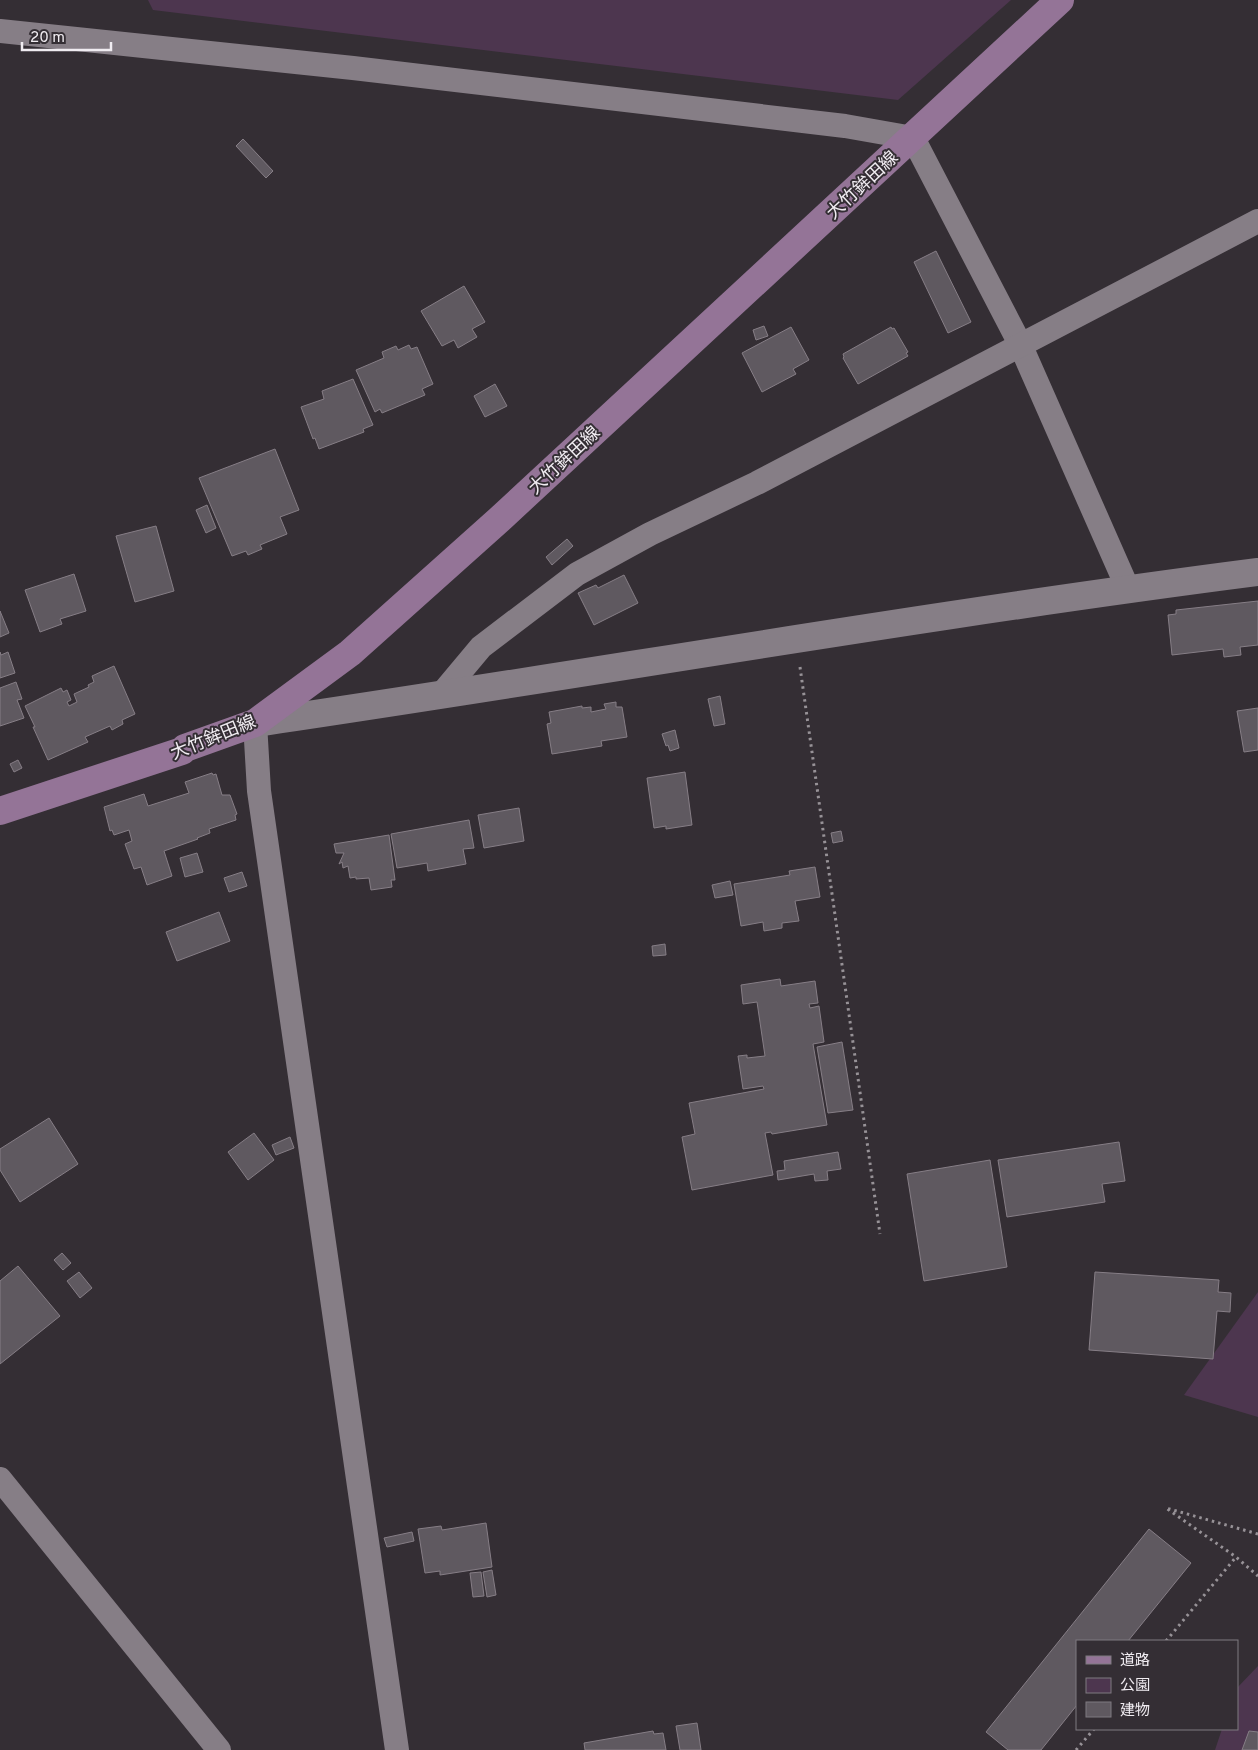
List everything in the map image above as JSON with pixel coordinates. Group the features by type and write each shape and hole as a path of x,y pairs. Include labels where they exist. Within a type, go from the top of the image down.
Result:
{"main road":[{"name":"大竹鉾田線","path":"0,811 182,751 185,748 255,723 350,653 502,518 1060,0"}],"street":[{"path":"0,31 363,69 845,126 913,138 1020,344 1128,588"},
{"path":"440,696 480,647 577,574 650,534 756,483 1258,221"},
{"path":"398,1750 259,791 255,723 440,696 1128,588 1258,572"},
{"path":"0,1479 219,1750"}],"path":[{"path":"796,639 880,1234"},
{"path":"1258,1534 1166,1508 1236,1557 1258,1576"},
{"path":"1167,1640 1236,1557"},
{"path":"1076,1750 1093,1730"}],"green space":[{"path":"148,0 1011,0 898,100 153,10"},
{"path":"1258,1292 1258,1417 1184,1395"},
{"path":"1258,1666 1258,1750 1215,1750 1222,1730 1238,1730 1238,1687"}],"building":[{"path":"243,139 273,171 266,178 236,146"},
{"path":"936,251 971,322 948,333 914,262"},
{"path":"464,286 485,322 472,329 477,337 458,348 454,340 442,346 421,311"},
{"path":"764,326 768,336 756,340 753,330"},
{"path":"791,327 809,360 793,369 796,374 762,392 742,353"},
{"path":"891,327 892,329 894,328 908,352 906,353 908,356 858,384 843,358 843,354"},
{"path":"409,345 411,349 417,347 433,384 422,389 425,395 382,413 380,409 375,412 356,370 384,358 382,352 396,346 398,350"},
{"path":"353,379 373,425 363,429 364,432 319,449 315,438 313,439 301,407 324,399 322,391"},
{"path":"495,384 507,406 485,417 474,396"},
{"path":"275,449 299,510 280,517 287,534 260,545 262,549 248,555 246,551 232,556 199,478"},
{"path":"207,505 216,528 206,533 196,510"},
{"path":"156,526 174,591 135,602 116,536"},
{"path":"567,539 573,546 552,565 546,557"},
{"path":"74,574 86,611 60,619 62,624 40,632 25,590"},
{"path":"624,575 638,603 594,625 578,593 596,585 598,588"},
{"path":"1258,601 1258,645 1240,647 1241,655 1224,657 1223,649 1172,655 1168,615 1176,614 1176,610"},
{"path":"0,611 9,633 0,637"},
{"path":"0,652 1,655 8,652 15,673 0,678"},
{"path":"114,666 135,714 122,720 123,724 112,730 110,726 85,737 88,742 48,760 25,706 61,688 63,692 67,690 71,700 67,702 69,706 77,702 74,694 89,687 88,685 94,682 92,676"},
{"path":"16,682 22,699 17,700 24,718 0,726 0,688"},
{"path":"720,696 725,724 714,726 708,699"},
{"path":"616,702 616,707 622,707 627,737 601,741 602,746 552,754 547,724 551,723 549,712 582,706 582,708 591,707 591,712 606,709 604,704"},
{"path":"1258,708 1258,750 1244,752 1237,711"},
{"path":"675,730 679,748 670,751 662,734"},
{"path":"18,760 22,768 14,772 10,764"},
{"path":"685,772 692,825 666,829 666,826 654,828 647,778"},
{"path":"212,773 213,775 216,774 222,795 230,795 237,814 235,815 236,820 209,829 210,833 198,839 164,851 172,876 147,885 141,867 134,869 125,844 132,841 129,830 114,835 112,830 110,831 104,807 144,794 148,806 189,793 185,782"},
{"path":"519,808 524,841 484,848 478,815"},
{"path":"469,820 474,848 463,849 466,864 428,871 427,863 397,868 391,834"},
{"path":"841,831 843,841 833,843 831,833"},
{"path":"389,835 395,880 391,880 392,887 371,890 369,878 350,878 348,866 343,868 342,862 339,864 344,853 336,853 334,844"},
{"path":"197,853 203,872 185,877 180,858"},
{"path":"815,867 820,897 795,901 799,921 782,923 782,928 764,931 763,922 741,926 734,884 790,875 789,871"},
{"path":"242,872 247,886 229,892 224,878"},
{"path":"730,881 733,895 715,898 712,885"},
{"path":"219,912 230,941 177,961 166,932"},
{"path":"665,944 666,955 653,956 652,946"},
{"path":"780,979 781,986 815,981 818,1003 809,1004 810,1008 819,1006 824,1042 813,1044 827,1125 772,1134 771,1132 765,1133 773,1175 692,1190 682,1137 695,1134 689,1103 764,1089 763,1086 743,1089 738,1056 747,1055 747,1058 765,1056 757,1002 743,1004 741,985"},
{"path":"842,1042 853,1110 828,1113 817,1047"},
{"path":"49,1118 78,1164 20,1202 0,1170 0,1149"},
{"path":"254,1133 274,1160 248,1180 228,1152"},
{"path":"290,1137 294,1148 276,1155 272,1145"},
{"path":"1119,1142 1125,1181 1102,1184 1105,1202 1007,1217 998,1160"},
{"path":"838,1152 841,1169 827,1171 828,1180 815,1181 814,1174 778,1180 777,1171 785,1170 784,1161"},
{"path":"990,1160 1007,1267 924,1281 907,1174"},
{"path":"62,1253 71,1263 63,1270 54,1260"},
{"path":"18,1266 60,1316 0,1364 0,1281"},
{"path":"79,1272 92,1288 80,1298 67,1281"},
{"path":"1095,1272 1219,1280 1218,1292 1231,1293 1230,1312 1217,1311 1213,1359 1089,1350"},
{"path":"486,1523 492,1567 440,1575 440,1571 425,1573 418,1529 441,1526 442,1530"},
{"path":"1149,1529 1191,1563 1129,1640 1076,1640 1076,1706 1041,1750 1008,1750 986,1732"},
{"path":"412,1532 414,1541 387,1547 384,1538"},
{"path":"492,1570 496,1595 487,1597 483,1572"},
{"path":"481,1572 484,1596 473,1597 470,1573"},
{"path":"697,1723 701,1750 680,1750 676,1726"},
{"path":"653,1731 654,1734 663,1733 666,1750 585,1750 584,1743"},
{"path":"1249,1731 1258,1732 1258,1750 1242,1750"}]}
